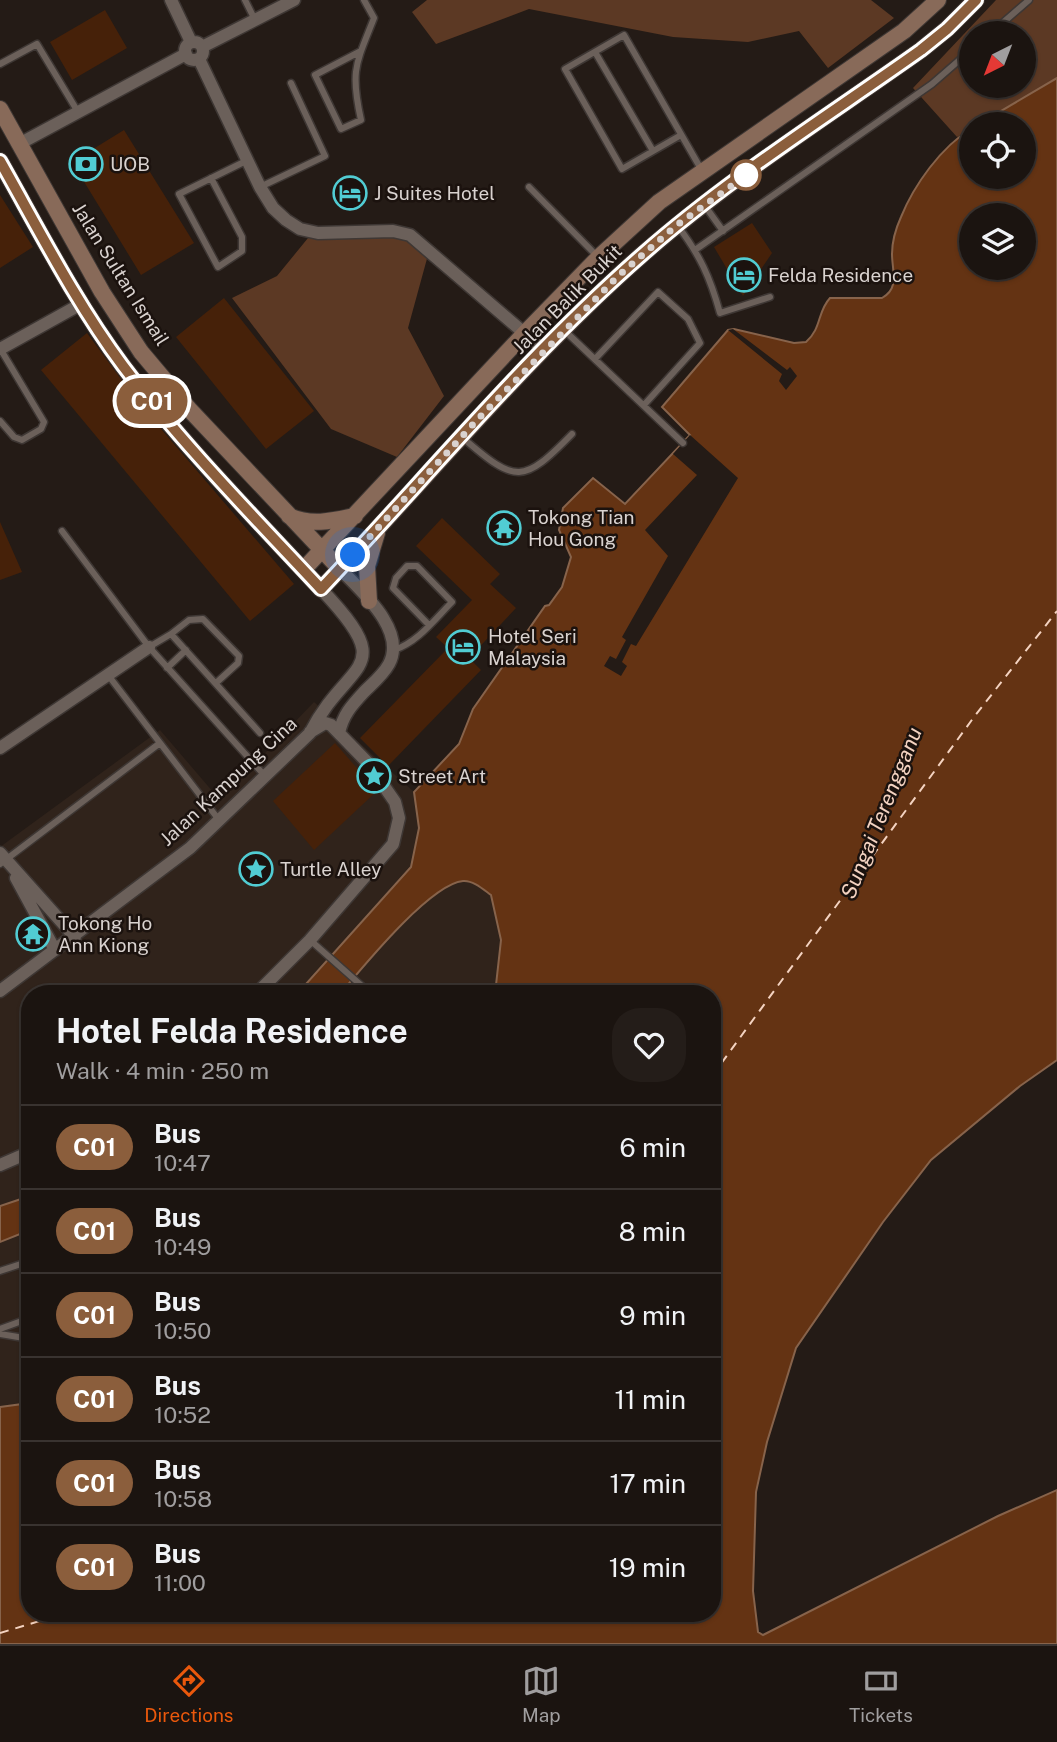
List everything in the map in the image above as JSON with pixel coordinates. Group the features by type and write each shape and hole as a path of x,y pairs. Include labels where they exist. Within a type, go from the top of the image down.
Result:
{"main road":[{"name":"Jalan Balik Bukit","path":"303,570 525,333 598,258 659,202 904,31 938,0"},
{"name":"Jalan Balik Bukit","path":"321,589 544,350 617,277 704,204 921,50 976,0"},
{"name":"Jalan Sultan Ismail","path":"0,110 102,292 141,352 189,410 340,569"},
{"path":"0,161 81,304 123,365 171,425 321,589"},
{"path":"289,515 301,521 328,522 355,516"},
{"path":"369,601 367,566 379,527"}],"street":[{"path":"171,0 260,187 273,208 300,229 318,233 393,231 410,235 544,350"},
{"path":"19,144 294,0"},
{"path":"0,349 81,304"},
{"path":"339,733 346,712 383,672 394,650 391,635 369,601 340,569"},
{"name":"Jalan Kampung Cina","path":"0,991 190,848 310,733 321,710 356,674 363,661 364,649 356,630 321,589"},
{"path":"0,748 149,647"},
{"path":"265,985 310,940 393,844 398,818 395,802 368,763 339,733 326,723 310,733"},
{"path":"2,859 75,937"},
{"path":"2,859 55,950"},
{"path":"0,1165 21,1156"}],"lane":[{"path":"244,0 255,20"},
{"path":"361,51 316,75 341,129 361,120 354,70 374,18 364,0"},
{"path":"1005,21 1029,0"},
{"path":"681,135 622,169 565,69 624,35 702,171"},
{"path":"0,64 37,44 78,112"},
{"path":"595,52 653,151"},
{"path":"695,250 932,85 959,61"},
{"path":"260,187 324,156 291,83"},
{"path":"211,178 242,237 242,251 218,267 179,194 211,178 247,160"},
{"path":"529,187 598,258"},
{"path":"704,204 723,231"},
{"path":"677,225 709,275 720,313 770,297"},
{"path":"595,359 658,292 688,319 700,343 643,405"},
{"path":"564,330 683,443"},
{"path":"0,349 44,422 41,429 22,440 14,438 0,421"},
{"path":"462,437 505,471 521,472 533,470 543,463 572,434"},
{"path":"62,531 149,647 265,776"},
{"path":"394,650 409,645 429,625 452,602 416,566 407,566 396,578 393,587 429,625"},
{"path":"149,647 189,620 203,619 239,656 238,663 216,683"},
{"path":"171,634 260,733"},
{"path":"167,668 186,650"},
{"path":"108,675 219,820"},
{"path":"2,859 160,743"},
{"path":"310,940 360,985"},
{"path":"0,1271 21,1264"},
{"path":"0,1332 21,1322"},
{"path":"0,1332 21,1337"}],"shaded area":[{"path":"427,0 871,0 894,18 828,68 799,31 748,42 673,37 529,9 436,44 412,12"},
{"path":"996,0 1057,0 1057,78 1036,90 1036,21 976,21"},
{"path":"959,39 959,98 1023,98 999,112 959,112 957,137 913,88"},
{"path":"400,236 428,255 408,328 444,396 397,457 331,429 232,298 277,276 308,238"},
{"path":"314,702 414,792 419,828 411,867 305,985 21,985 21,1199 0,1206 0,847 160,730 220,800"},
{"path":"463,881 477,885 491,895 501,940 496,985 348,985 381,946 439,890"},
{"path":"21,1234 21,1404 0,1407 0,1242"}],"water":[{"name":"Sungai Terengganu","path":"1057,78 1057,1060 1020,1086 931,1160 883,1222 796,1348 767,1442 756,1492 753,1591 758,1632 763,1635 998,1516 1057,1490 1057,1644 0,1644 0,1407 21,1404 21,1622 721,1622 721,985 496,985 501,940 491,895 474,884 463,881 433,896 415,911 348,985 305,985 411,867 419,828 414,792 459,744 473,709 545,606 549,605 562,587 571,557 559,530 563,508 593,478 625,504 690,435 662,407 728,330 734,329 794,343 806,342 815,331 830,298 882,298 888,294 894,279 892,254 897,226 921,180 959,138 959,189 1036,189 1036,112 999,112 1023,98 1036,98 1036,90"},
{"path":"21,1199 21,1234 0,1242 0,1206"}],"pier":[{"path":"733,329 787,370 790,367 797,376 786,390 779,381 782,374 728,330"},
{"path":"690,435 738,478 636,646 631,644 622,662 627,666 621,676 604,666 610,656 616,659 626,640 622,637 668,556 645,530 697,475 673,454"}],"building":[{"path":"105,10 127,48 72,80 50,42"},
{"path":"124,130 194,243 141,275 72,162"},
{"path":"0,195 33,247 0,268"},
{"name":"Felda Residence","path":"752,223 772,253 743,296 714,247"},
{"path":"224,298 314,411 266,449 176,337"},
{"path":"87,333 138,402 294,584 250,621 41,370"},
{"name":"Hotel Seri Malaysia","path":"442,518 500,574 490,584 516,608 469,658 481,670 388,766 360,738 448,648 436,637 472,600 416,546"},
{"path":"0,522 22,572 0,580"},
{"path":"335,743 377,791 314,850 273,801"}],"ferry route":[{"path":"721,1064 974,717 1057,611"},
{"path":"0,1633 36,1622"}],"bus line":[{"name":"C01","path":"0,161 81,304 123,365 171,425 321,589 554,340 617,277 690,215 921,50 976,0"}],"place":[{"name":"UOB","path":"86,164"},
{"name":"J Suites Hotel","path":"350,193"},
{"name":"Felda Residence","path":"744,275"},
{"name":"Tokong Tian Hou Gong","path":"504,528"},
{"name":"Hotel Seri Malaysia","path":"463,647"},
{"name":"Street Art","path":"374,776"},
{"name":"Turtle Alley","path":"256,869"},
{"name":"Tokong Ho Ann Kiong","path":"33,934"}],"route":[{"path":"353,555 478,419 617,277 677,225 748,174 746,175"}]}
